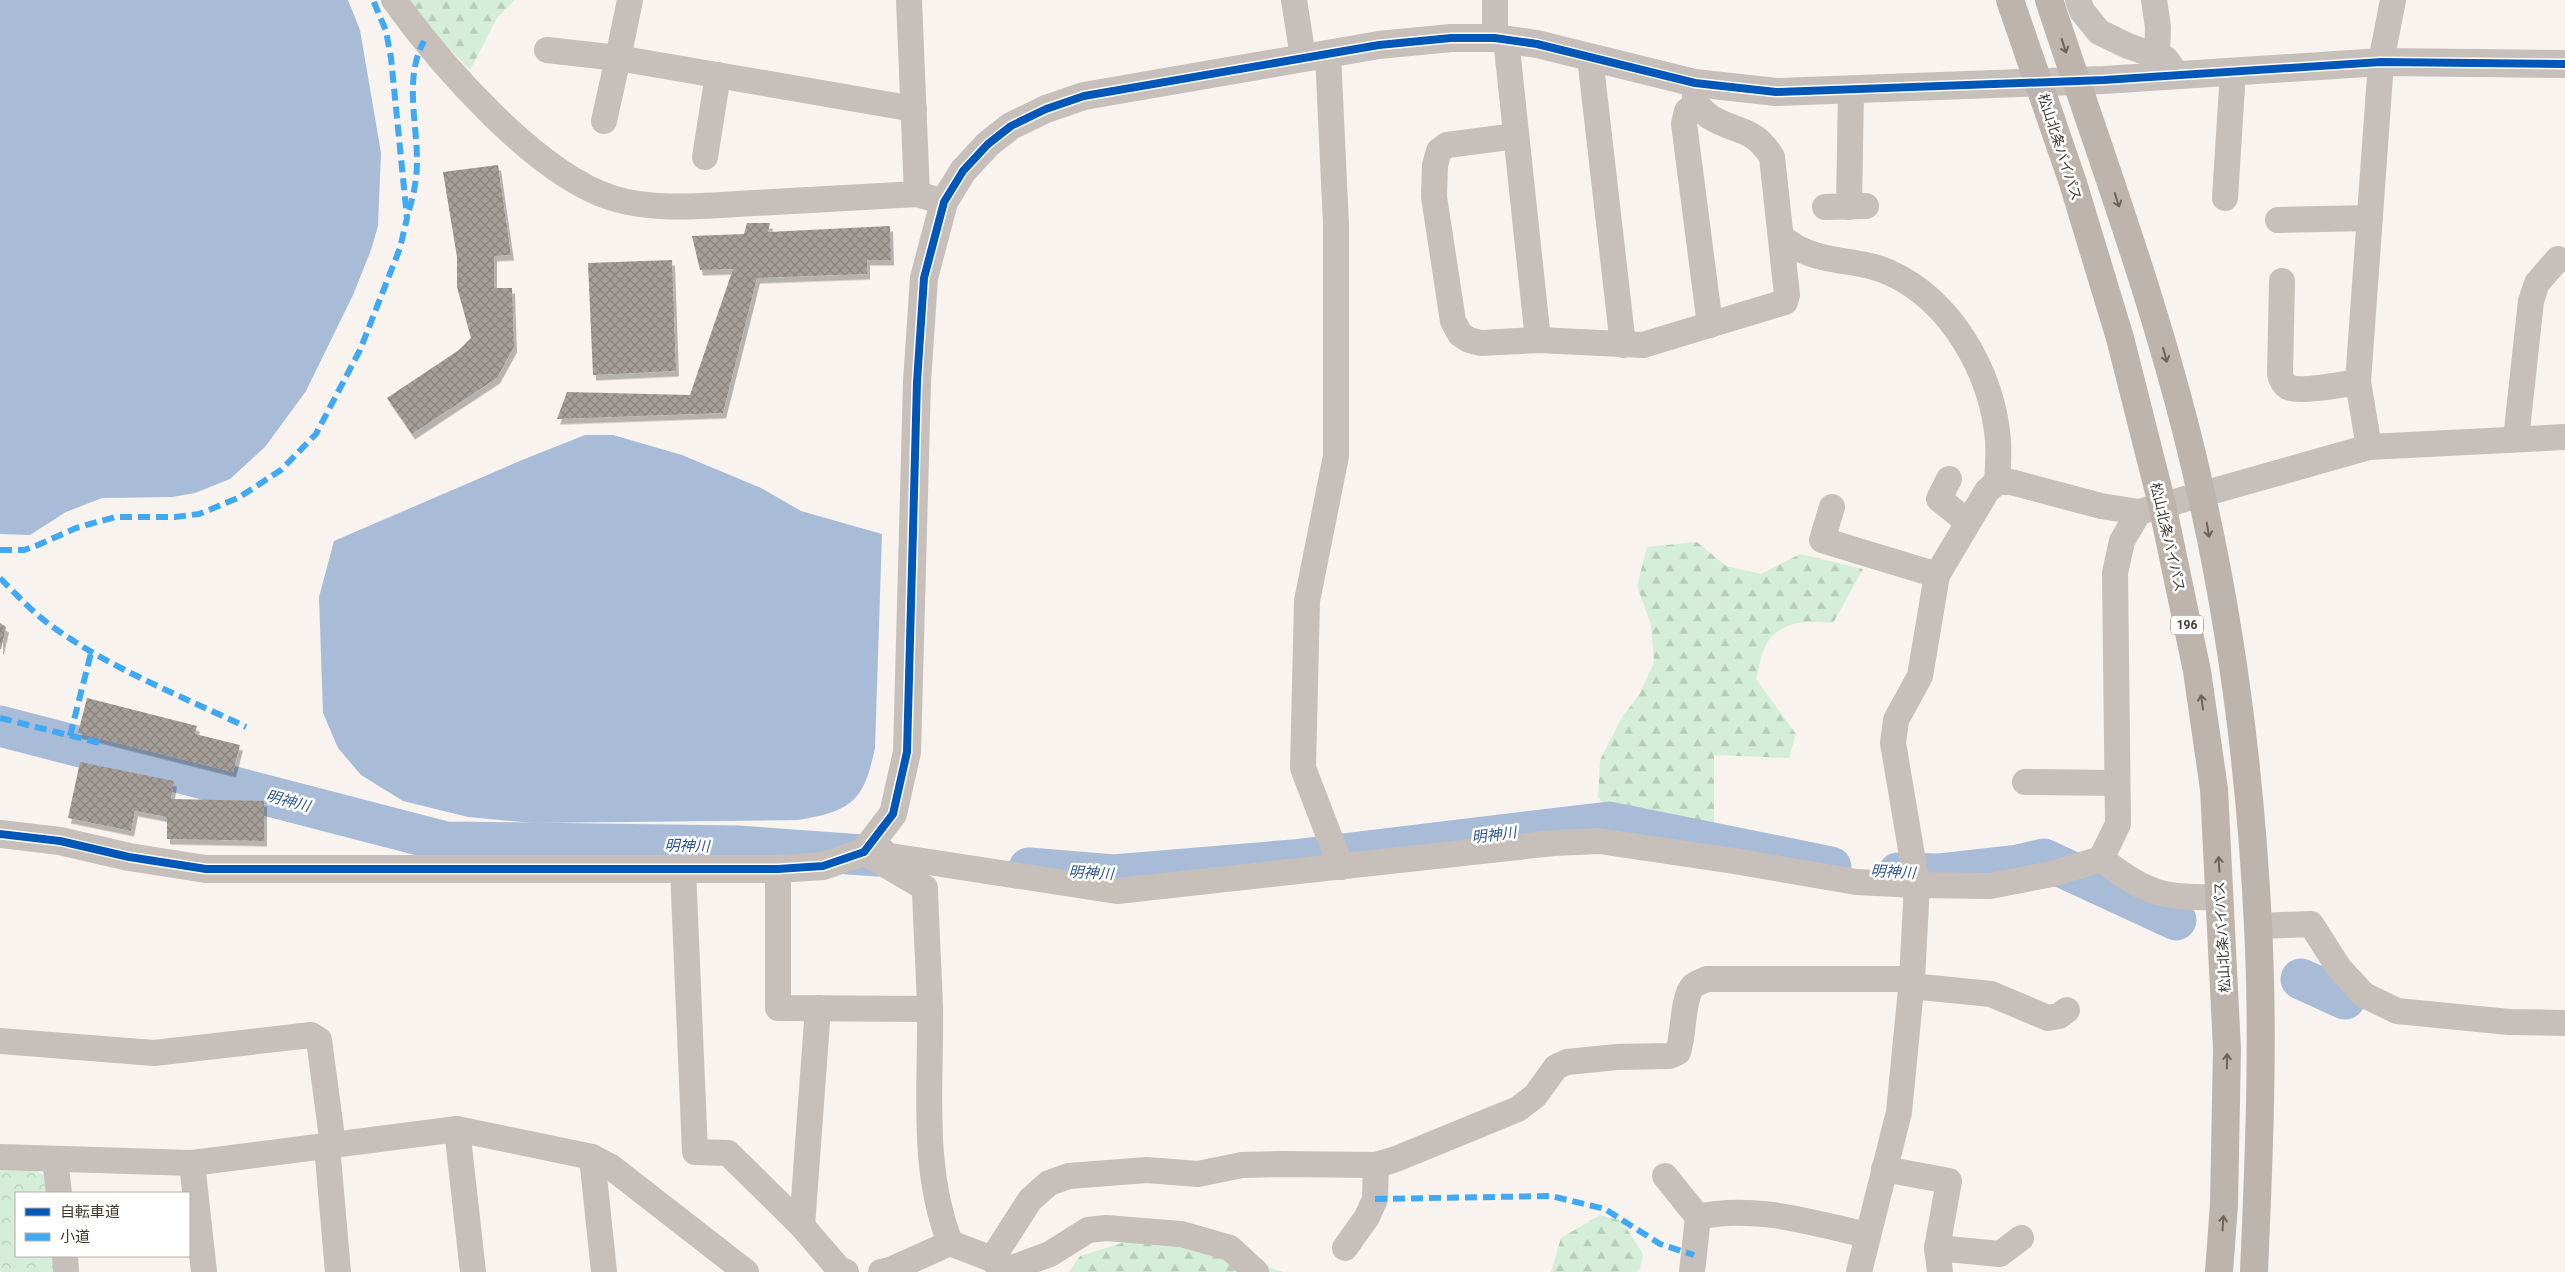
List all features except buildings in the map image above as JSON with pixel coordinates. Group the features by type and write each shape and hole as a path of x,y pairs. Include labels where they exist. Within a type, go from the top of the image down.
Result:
{"highway":[{"name":"松山北条バイパス","path":"2010,0 2073,183 2120,338 2151,508 2197,671 2214,789 2227,1049 2224,1204 2219,1272"},
{"name":"196","path":"2049,0 2108,172 2157,324 2201,492 2233,666 2258,926 2260,1048 2254,1272"}],"street":[{"path":"394,0 424,41 513,133 560,171 612,198 644,204 706,206 917,194 944,202"},
{"path":"604,121 630,0"},
{"path":"909,0 917,194"},
{"path":"1294,0 1316,55 1336,225 1336,456 1307,601 1303,768 1341,867"},
{"path":"1495,0 1516,136 1538,340"},
{"path":"2078,0 2082,11 2099,32 2166,59 2177,75"},
{"path":"2154,0 2158,27 2157,56"},
{"path":"2369,447 2358,382 2381,62 2393,0"},
{"path":"864,852 893,814 907,752 918,364 924,278 944,202 963,171 988,144 1011,126 1046,109 1084,96 1123,88 1316,55 1451,38 1501,39 1537,44 1590,56 1694,94 2076,81 2381,62 2565,64"},
{"path":"548,50 618,58 914,109"},
{"path":"1590,56 1624,344"},
{"path":"2225,198 2233,71"},
{"path":"705,157 718,75"},
{"path":"1847,207 1851,90"},
{"path":"1516,136 1447,145 1439,151 1435,164 1434,197 1446,284 1453,322 1460,334 1469,340 1481,343 1538,340 1643,345 1785,302 1788,295 1772,157 1764,144 1747,132 1709,116 1694,94"},
{"path":"1694,94 1684,124 1710,325"},
{"path":"2278,220 2370,218"},
{"path":"1781,237 1804,252 1864,264 1889,272 1911,285 1943,310 1962,335 1992,406 1998,440 1997,482 1988,491 1937,575 1920,676 1896,720 1893,743 1917,885 1911,983 1899,1112 1859,1272"},
{"path":"2516,439 2531,301 2537,283 2558,258"},
{"path":"2282,280 2280,374 2282,380 2288,387 2299,389 2358,382"},
{"path":"1997,482 2011,482 2101,506 2151,508 2201,492 2369,447 2565,437"},
{"path":"1949,479 1938,499 1968,522"},
{"path":"1832,507 1822,540 1937,575"},
{"path":"0,834 60,841 129,857 206,869 778,869 823,866 864,852 1117,891 1554,842 1599,841 1734,861 1856,882 1990,886 2052,874 2090,863 2118,824 2116,573 2122,541 2151,508"},
{"path":"2025,782 2117,783"},
{"path":"864,852 925,888 930,1009 928,1131 933,1184 941,1220 950,1244 1000,1268 1030,1263 1050,1254 1088,1230 1106,1228 1181,1234 1230,1248 1256,1272"},
{"path":"2090,863 2158,893 2178,898 2220,897"},
{"path":"683,869 695,1152 728,1153 802,1226 839,1269 846,1272"},
{"path":"778,869 778,1008 930,1009"},
{"path":"2258,926 2311,924 2339,968 2364,995 2397,1011 2509,1022 2565,1023"},
{"path":"1000,1268 1030,1200 1049,1183 1070,1176 1147,1170 1198,1174 1242,1165 1376,1165 1396,1159 1518,1109 1535,1096 1556,1067 1567,1062 1617,1057 1669,1056 1678,1052 1682,1041 1687,997 1693,986 1707,978 1911,983 1991,994 2048,1018 2059,1016 2068,1010"},
{"path":"802,1226 818,1008"},
{"path":"0,1041 154,1053 311,1035 319,1040 330,1146 338,1272"},
{"path":"457,1129 473,1272"},
{"path":"0,1157 192,1164 457,1129 592,1157 611,1166 741,1270"},
{"path":"592,1157 604,1272"},
{"path":"55,1160 59,1192"},
{"path":"192,1164 204,1272"},
{"path":"1345,1248 1375,1200 1376,1165"},
{"path":"1884,1169 1949,1180 1939,1260 2000,1254 2021,1238"},
{"path":"1664,1176 1698,1217 1692,1272"},
{"path":"1698,1217 1732,1212 1751,1213 1786,1217 1867,1235"},
{"path":"881,1272 890,1270 950,1244"},
{"path":"65,1257 66,1272"}],"green space":[{"path":"409,0 515,0 497,18 470,70 430,29"},
{"path":"1697,542 1726,566 1761,574 1800,554 1863,569 1833,623 1805,622 1787,626 1772,637 1766,645 1756,679 1796,734 1789,758 1714,755 1714,830 1608,810 1598,797 1600,760 1622,717 1639,695 1654,662 1651,625 1637,586 1647,547"},
{"path":"0,1168 34,1170 50,1178 52,1192 15,1192 15,1257 59,1257 61,1272 2,1272 0,1270"},
{"path":"1600,1215 1622,1221 1643,1254 1640,1268 1636,1272 1551,1272 1561,1238"},
{"path":"1125,1242 1174,1244 1230,1255 1283,1272 1069,1272 1080,1256"}],"water":[{"path":"0,0 348,0 360,30 381,153 378,226 371,250 353,295 306,391 265,447 230,479 195,493 172,497 102,498 66,512 30,535 0,534"},
{"path":"585,435 613,435 682,455 761,488 801,511 882,534 875,748 866,780 860,792 853,800 831,812 798,820 533,823 468,817 403,801 361,775 338,748 323,713 319,597 334,541"}],"waterway":[{"name":"明神川","path":"0,726 446,842 738,846 877,856"},
{"name":"明神川","path":"1029,868 1113,875 1293,860 1609,822 1831,867"},
{"name":"明神川","path":"1898,873 1938,874 2018,865 2044,859 2176,920"},
{"name":"明神川","path":"2301,979 2345,999"}],"marked path":[{"path":"0,550 24,550 76,528 115,517 175,517 199,514 238,498 281,470 316,434 360,350 400,248 407,218 391,58 386,31 373,0"},
{"path":"409,210 415,186 417,167 413,100 414,69 424,41"},
{"path":"0,578 39,616 75,642 147,681 246,727"},
{"path":"70,736 91,653"},
{"path":"0,718 100,743"},
{"path":"1375,1199 1551,1196 1605,1209 1660,1244 1694,1255"}],"cycle path":[{"path":"0,834 60,841 129,857 206,869 778,869 823,866 864,852 893,814 907,752 917,382 924,278 944,202 963,171 988,144 1011,126 1046,109 1084,96 1379,45 1451,38 1495,38 1537,44 1695,83 1776,92 2104,80 2381,62 2565,64"}]}
